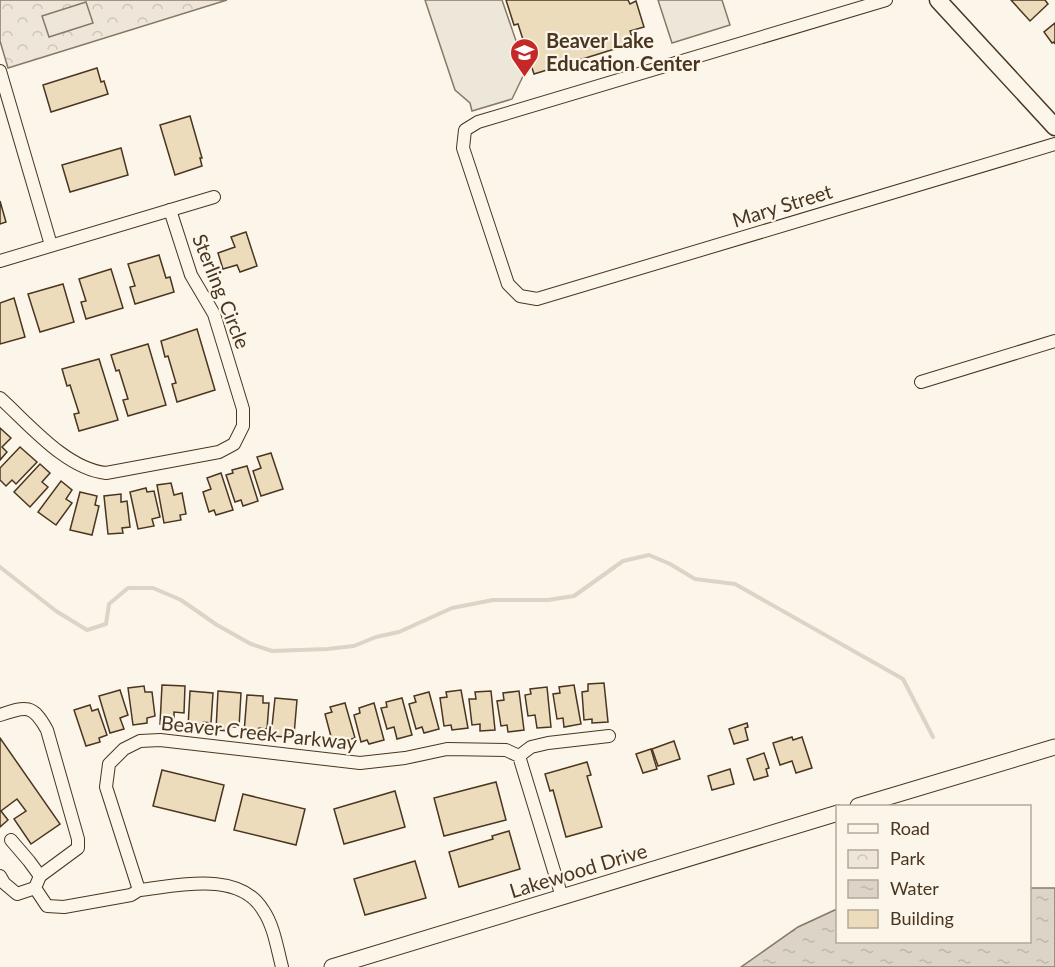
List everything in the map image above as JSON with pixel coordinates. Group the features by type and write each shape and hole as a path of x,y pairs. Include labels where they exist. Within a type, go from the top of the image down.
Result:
{"main road":[{"path":"938,0 1055,127"}],"street":[{"name":"Mary Street","path":"886,0 478,122 465,130 463,148 508,284 520,296 537,299 1055,144"},
{"path":"0,71 51,245"},
{"path":"0,261 214,197"},
{"name":"Sterling Circle","path":"0,398 66,458 95,472 106,473 219,452 234,444 243,426 243,409 214,314 191,275 170,210"},
{"path":"921,382 1055,341"},
{"path":"0,715 17,709 27,709 38,714 46,730 78,839 78,848 40,876 35,888 17,894 4,884 0,876"},
{"path":"562,897 519,756 531,747 548,743 609,736"},
{"name":"Beaver Creek Parkway","path":"139,890 106,787 109,764 124,749 140,741 159,740 360,763 405,758 447,749 506,750 519,756"},
{"path":"865,805 1055,747"},
{"name":"Lakewood Drive","path":"332,967 836,813"},
{"path":"11,840 40,876"},
{"path":"35,888 47,906 64,907 131,895 139,890 201,884 231,886 252,896 264,910 282,967"}],"green space":[{"path":"0,0 227,0 8,68 0,41"},
{"path":"86,2 93,23 49,37 42,16"}],"shaded area":[{"path":"425,0 502,0 526,70 512,99 472,111 470,103 455,90"},
{"path":"658,0 722,0 730,25 672,43"}],"water":[{"path":"1031,888 1055,888 1055,967 741,967 798,927 836,909 836,943 1031,943"}],"building":[{"path":"506,0 628,0 630,4 636,1 644,27 630,31 634,43 534,74 518,24 514,25"},
{"path":"1011,0 1045,0 1048,4 1030,21"},
{"path":"1055,23 1055,44 1044,32"},
{"path":"97,68 108,94 51,112 43,85"},
{"path":"190,116 202,158 200,158 202,166 175,175 160,125"},
{"path":"121,148 128,175 70,192 62,165"},
{"path":"0,201 6,222 0,224"},
{"path":"246,232 257,266 240,272 237,265 223,269 218,253 235,247 231,237"},
{"path":"159,255 166,278 170,277 174,292 135,304 130,287 135,286 128,264"},
{"path":"111,269 123,308 86,319 81,302 86,301 79,279"},
{"path":"63,284 74,322 40,332 28,294"},
{"path":"14,298 25,337 0,344 0,303"},
{"path":"197,329 215,390 177,402 172,384 176,383 161,341"},
{"path":"148,344 166,405 128,416 123,400 128,399 119,370 116,371 111,355"},
{"path":"99,359 118,420 79,431 74,414 79,413 62,369"},
{"path":"0,428 11,438 2,447 7,452 0,460"},
{"path":"20,447 37,462 16,484 12,480 6,486 0,480 0,468"},
{"path":"271,453 283,489 261,496 253,471 261,468 257,457"},
{"path":"40,464 50,473 42,482 48,487 30,507 14,492"},
{"path":"247,466 258,501 243,506 241,500 235,502 226,475 233,473 232,470"},
{"path":"221,473 233,510 216,515 214,510 209,512 203,492 211,489 207,478"},
{"path":"61,481 72,490 66,499 72,503 56,525 38,512"},
{"path":"171,483 174,495 182,493 186,514 180,515 181,520 164,523 157,485"},
{"path":"146,488 147,492 154,491 160,517 152,519 154,526 138,529 130,492"},
{"path":"80,492 97,496 95,505 99,506 92,535 70,530"},
{"path":"121,494 121,502 127,501 130,527 122,528 123,533 108,534 104,496"},
{"path":"604,683 608,722 592,723 592,719 584,720 582,692 588,691 588,684"},
{"path":"162,685 185,686 184,713 174,712 174,725 160,724"},
{"path":"574,685 581,724 564,727 563,718 557,719 553,694 560,693 559,687"},
{"path":"144,686 145,692 152,692 155,716 147,718 147,723 133,725 128,688"},
{"path":"547,687 551,727 537,728 535,715 528,716 525,695 531,694 530,689"},
{"path":"120,690 128,715 120,718 124,729 110,733 99,696"},
{"path":"461,690 468,728 452,730 451,725 444,726 440,698 447,697 446,692"},
{"path":"190,691 213,693 211,723 203,722 202,728 188,727"},
{"path":"218,691 241,693 239,727 230,727 230,731 216,730"},
{"path":"491,691 495,730 480,731 480,724 472,725 469,699 476,699 475,692"},
{"path":"519,691 524,730 508,732 507,725 501,726 497,701 504,700 503,693"},
{"path":"429,692 439,729 424,733 422,727 416,729 409,704 416,702 414,696"},
{"path":"247,695 263,696 263,703 269,703 267,729 259,728 258,734 244,733"},
{"path":"275,698 297,700 294,735 271,736"},
{"path":"402,698 412,735 397,739 394,727 387,729 381,708 387,707 386,702"},
{"path":"345,703 355,738 333,744 325,714 332,712 330,707"},
{"path":"374,703 384,740 369,744 367,740 361,742 354,715 360,713 359,708"},
{"path":"90,705 92,711 98,709 107,735 99,738 100,742 86,746 74,710"},
{"path":"747,723 748,727 745,728 748,740 734,744 729,729"},
{"path":"792,737 793,740 802,737 812,768 796,773 792,761 780,765 773,743"},
{"path":"0,738 60,824 31,844 14,819 26,811 17,799 1,811 8,820 0,827"},
{"path":"674,741 680,759 658,766 652,749"},
{"path":"651,749 657,769 643,773 636,754"},
{"path":"764,753 769,768 766,769 768,776 754,780 747,759"},
{"path":"587,762 591,775 587,776 602,827 566,837 553,790 550,791 545,774"},
{"path":"730,769 734,784 712,790 708,776"},
{"path":"162,770 224,785 215,821 153,806"},
{"path":"496,782 506,820 444,836 434,798"},
{"path":"395,791 405,827 344,844 334,809"},
{"path":"243,794 305,809 296,845 234,830"},
{"path":"509,831 520,869 459,887 449,852 493,839 492,836"},
{"path":"415,861 426,898 365,915 354,879"}],"waterway":[{"path":"0,567 56,611 87,630 106,624 109,604 128,588 153,588 181,600 217,625 251,644 272,651 354,646 376,637 399,632 452,608 493,600 548,600 574,596 623,561 649,555 695,579 735,584 903,679 933,737"}],"place":[{"name":"Beaver Lake Education Center","path":"525,78"}]}
